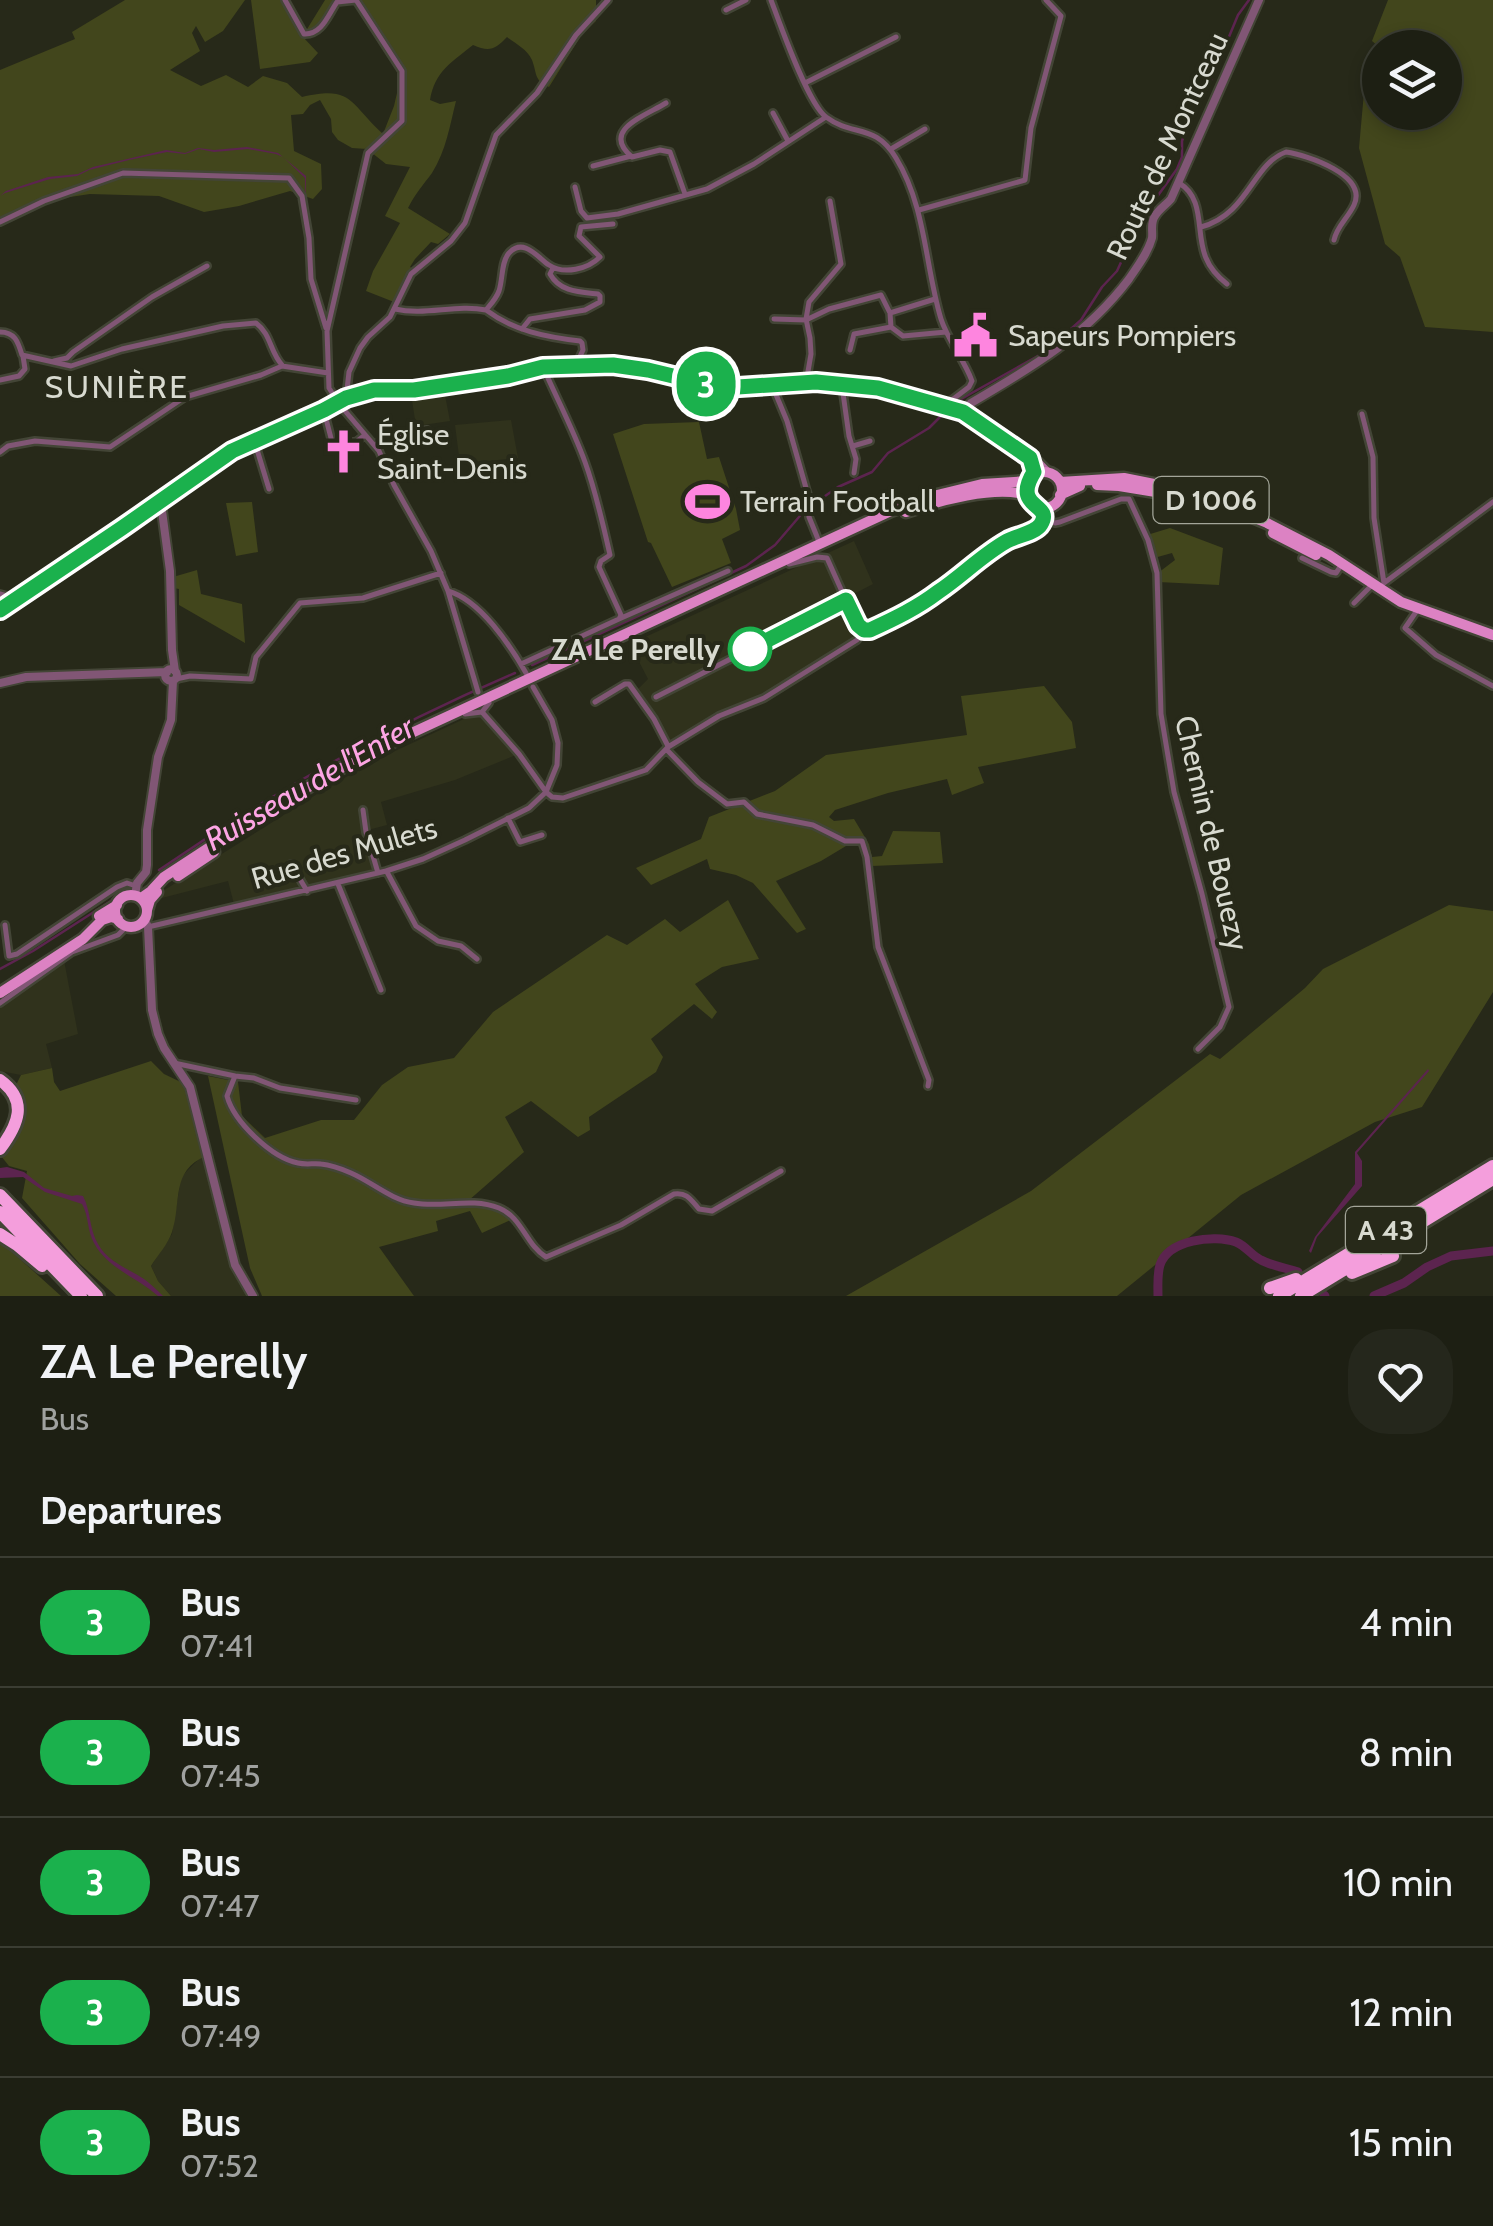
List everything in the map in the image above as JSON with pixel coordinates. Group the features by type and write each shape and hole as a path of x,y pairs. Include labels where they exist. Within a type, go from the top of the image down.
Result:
{"highway":[{"path":"0,1082 14,1094 18,1111 12,1134 0,1146"},
{"name":"A 43","path":"1275,1292 1493,1166"},
{"name":"A 43","path":"1300,1296 1493,1179"},
{"path":"1,1200 81,1296"},
{"path":"1,1200 97,1296"},
{"path":"0,1234 81,1296"},
{"path":"1310,1296 1365,1266 1393,1256"}],"main road":[{"path":"0,610 232,451 256,444 342,400 374,390 414,390 543,367 576,365 648,370 723,388 806,383 878,388 963,412 1000,435 1037,460 1060,482 1060,495 1052,505 1031,502 1027,495 1034,467 1030,458 1000,435"},
{"path":"0,990 83,938 102,920 110,918 134,927 146,919 154,894 168,882 294,801 512,686 891,512 936,495 994,482 1017,484 1046,472"},
{"name":"D 1006","path":"1060,482 1120,477 1184,490 1267,523 1330,555 1344,568"},
{"name":"D 1006","path":"1060,495 1077,487 1104,485 1183,496 1248,520 1418,609 1493,636"},
{"path":"0,990 123,898 151,891 194,857 327,775 460,713 486,707 789,564 914,510 981,491 1027,495"},
{"path":"460,713 474,699 477,688 486,694 512,686"},
{"path":"137,893 146,905 146,919"},
{"path":"116,905 122,923"}],"street":[{"path":"285,0 304,34 318,30 337,2 356,0 402,71 402,121 368,153 327,331 328,374 330,388 375,446 441,572 477,688"},
{"path":"342,400 353,361 368,337 390,317 411,274 461,229 496,135 537,93 576,35 608,0"},
{"path":"726,10 746,0"},
{"path":"771,0 805,83 826,117 876,136 890,149 907,178 919,210 946,332 972,380 944,406"},
{"path":"919,210 1025,180 1030,128 1061,16 1046,0"},
{"name":"Route de Montceau","path":"963,412 971,403 1046,359 1075,337 1129,279 1147,251 1154,217 1171,199 1259,0"},
{"path":"805,83 896,37"},
{"path":"666,104 624,128 621,140 623,149 635,158 660,150 670,152 684,194"},
{"path":"773,113 788,142"},
{"path":"574,187 581,212 587,218 618,214 707,189 741,172 826,117"},
{"path":"890,149 924,129"},
{"path":"1201,227 1215,223 1236,207 1272,160 1286,152 1324,163 1349,181 1356,202 1334,240"},
{"path":"593,166 631,156"},
{"path":"0,222 44,201 122,173 289,178 302,196 310,279 327,331"},
{"path":"1178,183 1189,190 1197,210 1205,256 1226,284"},
{"path":"806,383 811,354 806,320 809,302 841,264 830,201"},
{"path":"486,310 498,294 506,256 514,249 531,250 553,268 577,269 600,256 579,236 581,227 613,224"},
{"path":"52,361 66,358 152,298 208,266"},
{"path":"522,330 530,319 586,310 600,302 598,294 560,286 550,274 553,268"},
{"path":"774,320 806,320 829,309 880,295 890,314 891,328"},
{"path":"890,314 936,299"},
{"path":"395,309 486,310 522,330 580,341 583,350 576,365"},
{"path":"22,354 71,366 122,348 223,326 256,323 266,330 275,358 282,366"},
{"path":"850,350 854,334 891,328 903,336 946,332"},
{"path":"0,332 18,339 25,369 19,376 0,380"},
{"path":"0,452 8,446 34,441 110,447 185,397 282,366 328,374"},
{"path":"543,367 587,466 610,555 599,567 621,615 619,619"},
{"path":"842,384 856,459 854,473"},
{"path":"772,385 787,421 808,495 809,517 820,544"},
{"path":"324,410 332,442 356,442 366,434"},
{"path":"1362,414 1372,457 1378,586"},
{"path":"375,446 384,436 427,430"},
{"path":"853,446 870,441"},
{"path":"256,444 269,488"},
{"name":"Chemin de Bouezy","path":"1045,520 1060,522 1129,499 1148,540 1156,572 1161,714 1174,792 1229,1007 1220,1028 1198,1049"},
{"path":"1354,603 1493,502"},
{"path":"5,925 9,956 117,887 128,883 137,893 146,868 147,830 158,757 171,720 170,571 158,504"},
{"path":"789,564 817,556 827,558 858,625 870,630 912,610 1002,544 1037,528 1052,505"},
{"path":"1038,506 1045,520"},
{"path":"1302,558 1331,572 1344,568"},
{"path":"521,664 728,571"},
{"path":"0,682 26,677 150,672 251,679 260,651 303,601 363,598 441,572"},
{"path":"448,591 458,594 492,624 526,673"},
{"path":"0,594 10,602"},
{"path":"656,697 846,600"},
{"path":"1418,609 1404,628 1436,655 1493,686"},
{"path":"486,707 546,792 563,798 637,774 720,716 764,698 857,640 864,630"},
{"path":"595,702 628,684 654,719 668,749 698,782 727,804 744,802 758,814 813,826 845,841 862,841 878,947 928,1086"},
{"path":"532,687 552,720 558,743 557,765 546,792"},
{"name":"Rue des Mulets","path":"146,919 338,884 386,871 423,859 529,808 546,792"},
{"path":"363,810 378,873"},
{"path":"508,818 520,842 542,834"},
{"path":"146,868 156,875 194,857"},
{"path":"292,864 307,890"},
{"path":"386,871 416,926 438,941 461,946 477,960"},
{"path":"338,884 381,990"},
{"path":"146,919 152,1010 158,1034 190,1086 236,1265 253,1296"},
{"path":"0,1003 72,952 118,935 122,923"},
{"path":"174,1063 254,1078 280,1088 356,1100"},
{"path":"235,1076 227,1096 233,1111 250,1133 291,1161 322,1164 356,1174 408,1203 466,1202 500,1208 516,1219 538,1252 546,1257 621,1225 674,1194 682,1193 699,1209 712,1211 781,1171"}],"shaded area":[{"path":"247,147 283,157 248,149 199,149 185,154 167,152 77,176 50,179 0,196 6,191 48,177 78,174 93,167 166,150 185,153 198,148"},
{"path":"444,390 450,421 416,426 411,394"},
{"path":"511,420 518,458 460,464 455,425"},
{"name":"ZA Le Perelly","path":"854,541 873,584 848,597 865,631 760,697 716,715 675,740 667,738 657,715 636,691 648,679 630,644"},
{"path":"479,712 516,755 455,780 381,802 387,825 364,831 373,870 234,904 228,881 154,900 333,784"},
{"path":"63,955 78,1034 46,1044 52,1068 21,1075 0,1071 0,999"},
{"path":"1428,1069 1357,1153 1362,1161 1362,1186 1317,1237 1311,1253 1315,1237 1355,1184 1355,1152"},
{"path":"206,1156 223,1239 248,1296 171,1296 151,1266 172,1234 181,1177"},
{"path":"0,1168 24,1172 44,1188 83,1196 102,1250 163,1296 123,1272 100,1252 82,1204 45,1192 23,1177 0,1178"}],"green space":[{"path":"125,0 245,0 223,31 205,42 196,26 192,33 200,51 170,70 201,86 226,75 248,87 263,76 287,83 302,97 341,95 383,134 402,71 356,0 596,0 596,21 582,34 549,87 538,79 527,53 507,37 492,48 473,45 440,74 430,100 440,104 456,101 437,165 408,208 450,234 438,244 431,242 415,259 394,302 366,291 400,223 385,216 410,167 386,164 367,149 352,148 338,140 320,100 303,114 291,115 294,151 321,164 322,189 313,199 290,191 204,212 159,196 90,194 43,201 0,222 0,70 75,39 72,32"},
{"path":"251,0 282,0 303,37 318,53 310,62 260,69"},
{"path":"325,0 356,0 337,2 318,31 304,34"},
{"path":"1388,0 1493,0 1493,332 1425,327 1400,257 1385,244 1359,148 1362,114 1362,130 1462,130 1462,30 1376,30"},
{"path":"699,422 707,459 719,457 740,530 722,539 731,563 672,587 648,542 613,434 644,424"},
{"path":"252,502 258,552 236,556 226,503"},
{"path":"1170,528 1223,548 1219,585 1158,582 1158,573 1175,560 1172,553 1154,558 1147,535"},
{"path":"197,570 201,594 242,604 245,643 179,605 179,589 174,588 173,577"},
{"path":"1044,686 1072,722 1076,748 978,767 984,783 952,795 947,779 835,810 829,817 834,821 854,819 872,857 882,856 893,831 940,832 943,863 872,866 861,847 851,843 776,881 806,929 797,933 753,883 710,869 707,859 651,885 636,868 701,839 709,817 775,791 826,755 967,735 961,696"},
{"path":"728,900 759,959 722,967 695,984 717,1012 712,1019 694,1004 651,1039 663,1057 656,1072 589,1117 590,1130 578,1137 531,1101 505,1117 524,1152 468,1201 513,1219 482,1233 470,1211 436,1221 438,1231 379,1247 414,1296 262,1296 250,1268 208,1076 238,1082 242,1116 265,1138 321,1120 354,1120 382,1085 408,1067 454,1058 493,1012 607,935 627,945 665,919 680,932"},
{"path":"1449,905 1493,911 1493,992 1422,1107 1375,1122 1241,1195 1117,1296 846,1296 1031,1191 1210,1054 1220,1059 1323,969"},
{"path":"151,1061 164,1074 185,1084 206,1156 195,1162 182,1179 172,1232 151,1266 171,1296 116,1296 80,1264 22,1198 27,1171 9,1166 1,1156 19,1122 16,1085 21,1075 52,1068 60,1091"},
{"path":"0,1241 61,1296 0,1296"}],"waterway":[{"name":"Ruisseau de l'Enfer","path":"954,403 1045,352 1081,320 1117,271 1134,234 1177,169 1187,126 1238,15 1249,0"},
{"name":"Ruisseau de l'Enfer","path":"532,665 746,566 775,545 805,510 838,487 872,472 888,453 929,428 945,412"},
{"name":"Ruisseau de l'Enfer","path":"159,870 332,762 515,673"},
{"name":"Ruisseau de l'Enfer","path":"0,969 111,901"},
{"path":"1158,1296 1159,1269 1165,1257 1193,1241 1236,1242 1261,1260 1298,1272"},
{"path":"1374,1296 1451,1256 1493,1251"}],"bus line":[{"name":"3","path":"0,610 232,451 346,398 374,390 414,390 543,367 613,365 723,388 816,382 866,386 963,412 1030,458 1034,475 1026,486 1028,499 1043,514 1042,524 1037,528 1002,544 912,610 870,630 860,628 846,600 750,649"}],"place":[{"name":"Sapeurs Pompiers","path":"975,335"},
{"name":"Église Saint-Denis","path":"344,451"},
{"name":"Terrain Football","path":"707,501"},
{"name":"ZA Le Perelly","path":"750,649"}],"district":[{"name":"SUNIÈRE","path":"117,386"}]}
